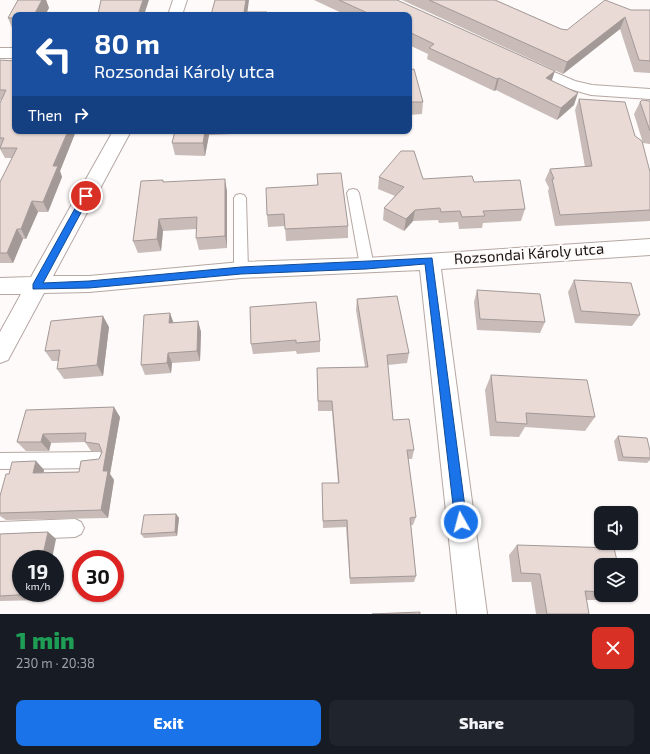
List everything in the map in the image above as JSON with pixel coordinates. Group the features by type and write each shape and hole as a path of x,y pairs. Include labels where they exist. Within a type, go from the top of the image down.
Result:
{"street":[{"path":"176,12 180,0"},
{"path":"0,53 12,53"},
{"path":"512,58 569,84 623,99 650,94"},
{"path":"0,353 120,134"},
{"name":"Rozsondai Károly utca","path":"0,286 89,284 241,270 366,266 650,247"},
{"path":"429,261 472,614"}],"lane":[{"path":"353,193 366,266"},
{"path":"240,198 241,270"},
{"path":"0,460 99,460"},
{"path":"0,531 75,528"}],"building":[{"path":"18,0 42,0 36,12 12,12 12,18 8,18"},
{"path":"101,0 143,0 139,12 98,12"},
{"path":"215,0 246,0 244,12 212,12"},
{"path":"339,0 397,0 555,71 546,78 578,93 561,108 499,78 497,79 429,48 434,44 412,33 412,12 365,12"},
{"path":"429,0 495,0 561,29 567,30 605,0 631,10 650,10 650,61 639,60 625,17 567,62"},
{"path":"0,60 12,61 12,134 67,134 53,166 58,166 43,202 32,201 21,229 17,229 7,253 0,253 0,182 17,148 0,148 4,138 0,138 0,103 6,90 0,90"},
{"path":"412,69 414,69 423,102 412,102"},
{"path":"579,99 625,102 635,136 642,141 650,172 650,210 560,215 552,179 554,179 550,169 592,166"},
{"path":"642,100 650,101 650,131 640,102"},
{"path":"174,134 204,134 203,143 172,143"},
{"path":"401,151 414,151 423,179 472,176 474,182 520,180 525,209 483,211 485,216 462,217 460,211 441,212 440,208 415,210 406,219 384,208 404,187 379,177"},
{"path":"341,173 348,226 285,229 284,214 267,215 266,188 318,185 317,174"},
{"path":"225,179 225,236 196,238 197,217 159,219 157,239 133,241 141,181 163,180 163,182"},
{"path":"574,280 631,283 640,315 581,311"},
{"path":"477,290 540,294 545,322 480,319"},
{"path":"397,296 409,353 387,355 393,420 409,419 414,450 407,450 416,517 410,518 416,576 350,578 347,520 323,521 322,483 339,483 332,401 318,401 317,368 368,367 357,299"},
{"path":"316,302 320,341 296,343 296,340 251,344 250,307"},
{"path":"170,313 169,323 198,321 197,351 168,353 167,363 141,365 144,315"},
{"path":"103,316 97,365 57,369 60,350 45,351 51,321"},
{"path":"491,375 587,380 595,417 526,413 527,424 496,422"},
{"path":"114,407 103,471 108,471 101,510 0,513 0,496 6,474 9,474 12,462 36,461 33,473 79,472 81,461 99,459 102,452 99,444 85,442 86,433 43,434 41,442 17,442 26,410"},
{"path":"618,436 647,438 650,458 623,457"},
{"path":"176,514 175,532 141,534 144,515"},
{"path":"48,532 44,550 12,550 12,595 0,596 0,534"},
{"path":"517,545 594,547 594,550 614,550 616,558 594,558 594,592 585,591 589,614 547,614 540,574 521,573"},
{"path":"420,612 420,614 372,614"}],"route":[{"path":"86,196 36,286 89,284 241,270 366,266 429,261 461,522"}]}
